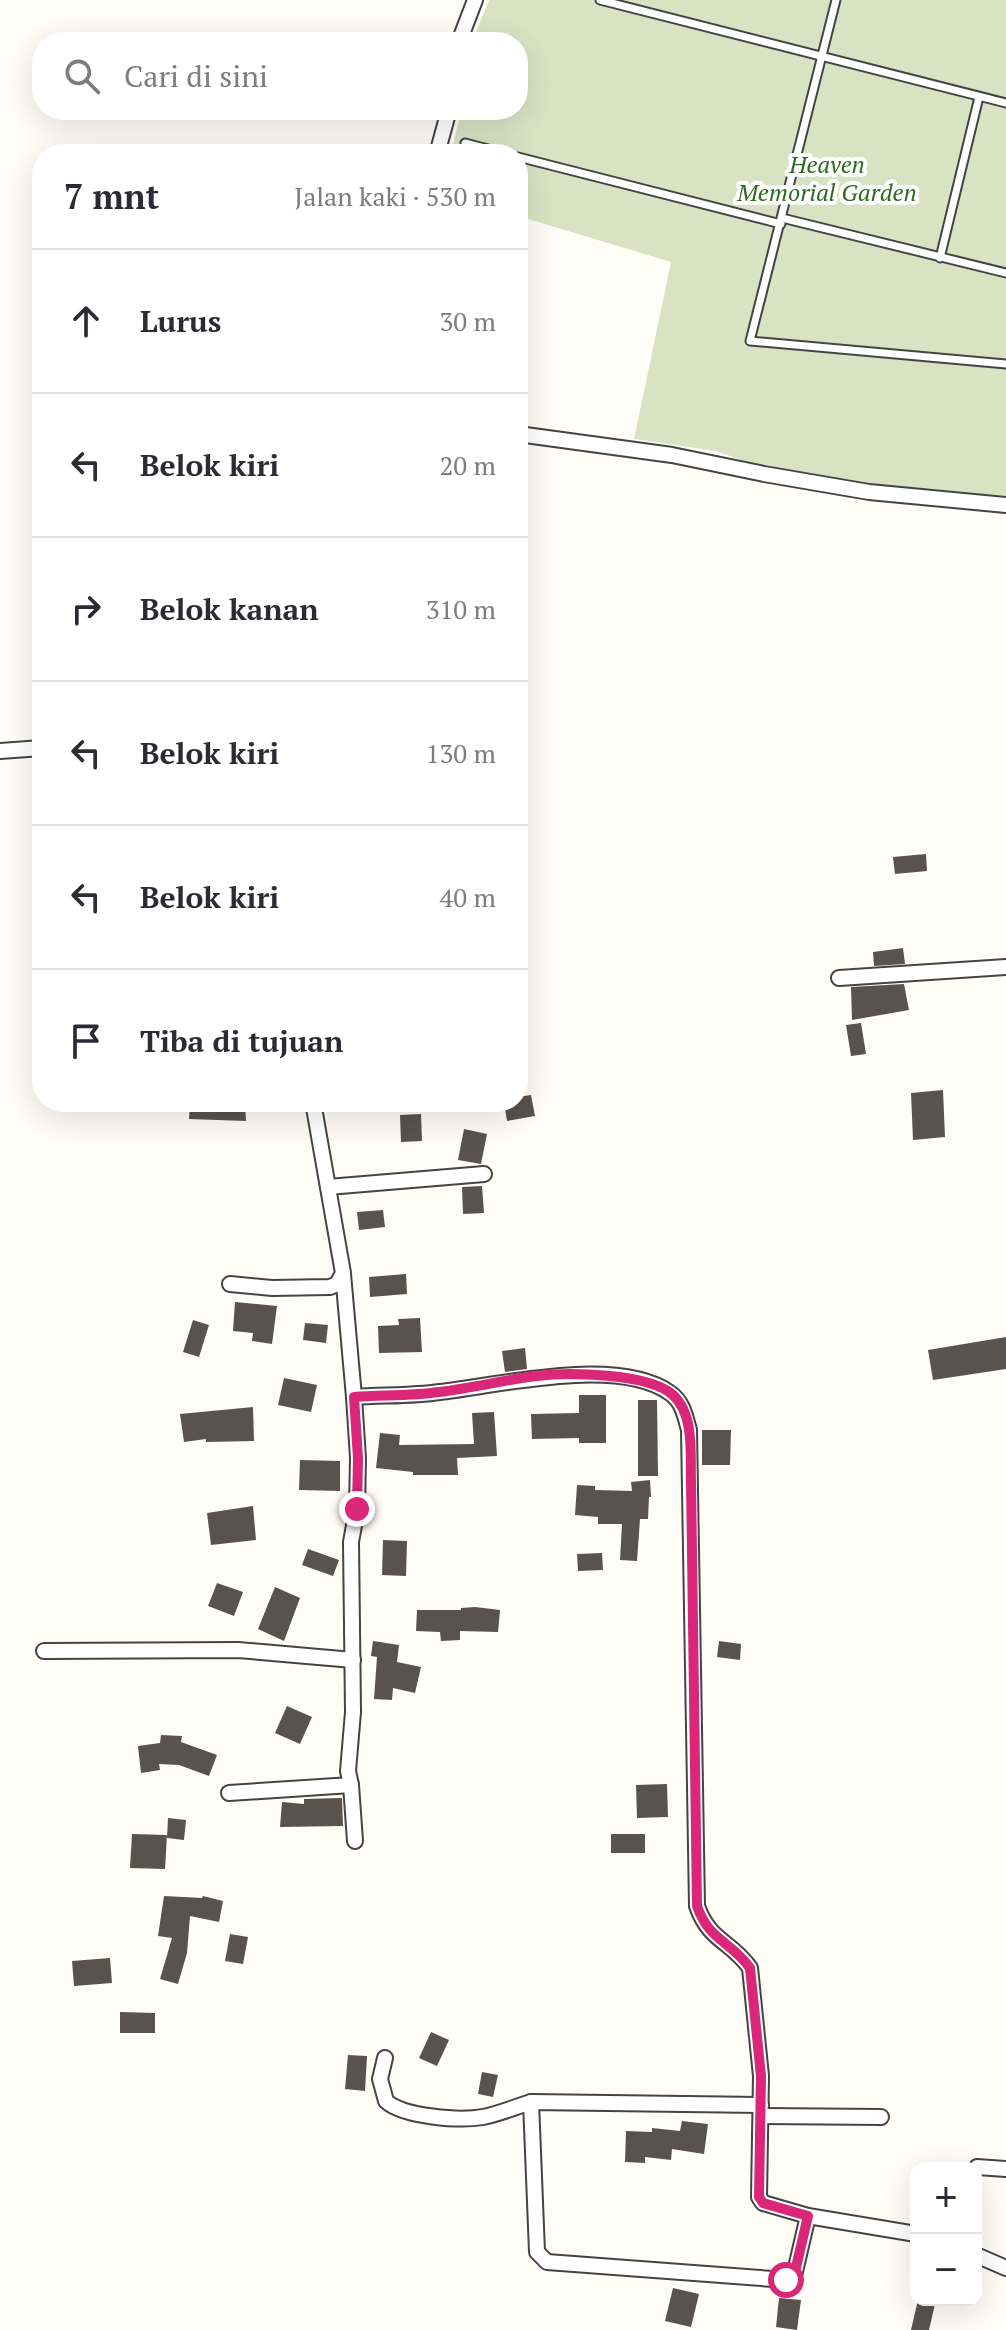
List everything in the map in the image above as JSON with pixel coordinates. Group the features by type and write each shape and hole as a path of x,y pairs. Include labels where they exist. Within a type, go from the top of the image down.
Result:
{"street":[{"path":"463,32 475,0"},
{"path":"440,144 446,120"},
{"path":"528,435 672,455 869,492 1006,505"},
{"path":"0,751 32,749"},
{"path":"839,978 1006,967"},
{"path":"315,1112 343,1273 358,1458 357,1509 351,1542 353,1712 348,1771 355,1841"},
{"path":"328,1187 484,1174"},
{"path":"230,1284 272,1288 330,1287 337,1284 343,1273"},
{"path":"354,1397 438,1392 539,1376 623,1376 673,1394 683,1408 689,1430 692,1509 697,1906 709,1932 745,1960 750,1968 760,2053 759,2197 763,2203 808,2216 910,2233"},
{"path":"44,1651 238,1650 353,1660"},
{"path":"229,1793 351,1785"},
{"path":"385,2058 380,2079 386,2101 409,2112 467,2119 531,2102 881,2117"},
{"path":"531,2102 537,2252 547,2262 786,2280 794,2276 808,2216"},
{"path":"982,2167 1006,2169"},
{"path":"982,2258 1006,2268"}],"lane":[{"path":"600,0 1006,103"},
{"path":"836,0 750,341 1006,364"},
{"path":"940,258 979,97"},
{"path":"465,143 469,144"},
{"path":"528,159 1006,273"}],"green space":[{"name":"Heaven Memorial Garden","path":"489,0 1006,0 1006,498 788,477 716,451 634,439 671,262 528,219 528,144 453,144 459,120 528,120 528,32 476,32"}],"building":[{"path":"926,854 927,871 895,874 893,857"},
{"path":"903,948 905,964 874,966 873,952"},
{"path":"904,984 909,1010 852,1020 851,987"},
{"path":"861,1023 866,1054 851,1056 846,1025"},
{"path":"943,1090 945,1137 913,1140 911,1093"},
{"path":"528,1095 531,1095 535,1116 507,1121 506,1112 528,1112"},
{"path":"189,1112 246,1112 246,1121 189,1119"},
{"path":"421,1114 422,1141 401,1142 400,1115"},
{"path":"464,1129 487,1134 481,1164 458,1160"},
{"path":"482,1186 484,1213 463,1214 462,1187"},
{"path":"383,1210 385,1227 359,1230 357,1212"},
{"path":"406,1274 407,1294 370,1297 369,1277"},
{"path":"235,1302 277,1306 272,1344 252,1341 253,1333 233,1331"},
{"path":"420,1318 422,1352 379,1353 378,1326 399,1325 398,1319"},
{"path":"193,1320 209,1325 199,1357 183,1352"},
{"path":"305,1323 328,1325 326,1343 303,1340"},
{"path":"1006,1337 1006,1369 933,1380 928,1350"},
{"path":"525,1348 527,1369 505,1372 502,1351"},
{"path":"284,1378 317,1385 311,1412 278,1405"},
{"path":"579,1395 606,1395 606,1443 579,1443 579,1438 532,1439 531,1414 579,1413"},
{"path":"638,1400 657,1400 658,1476 638,1476"},
{"path":"253,1407 254,1441 206,1442 206,1439 184,1442 180,1414"},
{"path":"494,1412 497,1456 457,1458 458,1475 413,1475 413,1472 376,1468 380,1433 400,1435 399,1445 474,1444 472,1413"},
{"path":"702,1430 731,1430 730,1465 702,1465"},
{"path":"300,1460 340,1461 340,1491 299,1490"},
{"path":"650,1480 648,1519 640,1519 637,1561 620,1560 622,1524 598,1524 598,1517 575,1515 577,1485 595,1486 595,1490 632,1491 631,1482"},
{"path":"253,1506 256,1540 211,1545 207,1513"},
{"path":"383,1540 407,1541 406,1576 382,1575"},
{"path":"308,1549 339,1560 333,1576 302,1565"},
{"path":"602,1553 603,1570 578,1571 577,1554"},
{"path":"217,1583 243,1592 234,1616 208,1606"},
{"path":"275,1587 300,1598 284,1641 258,1629"},
{"path":"475,1607 500,1610 498,1632 460,1631 460,1640 441,1641 440,1632 416,1631 417,1610"},
{"path":"373,1641 399,1645 397,1662 421,1667 415,1693 393,1688 392,1700 374,1699 377,1657 371,1656"},
{"path":"719,1641 741,1644 740,1660 717,1657"},
{"path":"287,1706 312,1717 300,1744 275,1733"},
{"path":"161,1735 182,1736 181,1742 217,1755 209,1776 179,1765 159,1764 160,1770 141,1773 138,1746 160,1743"},
{"path":"667,1784 668,1817 637,1818 636,1785"},
{"path":"342,1798 343,1826 280,1827 282,1802 304,1804 304,1799"},
{"path":"168,1818 186,1820 184,1840 167,1838"},
{"path":"132,1834 167,1835 165,1869 130,1868"},
{"path":"611,1834 645,1834 645,1853 611,1853"},
{"path":"164,1896 203,1896 223,1901 219,1922 190,1916 187,1953 178,1984 160,1979 172,1938 158,1936"},
{"path":"230,1934 248,1937 243,1964 225,1961"},
{"path":"110,1958 112,1983 74,1986 72,1961"},
{"path":"120,2012 155,2013 155,2033 120,2033"},
{"path":"431,2032 449,2040 437,2066 419,2058"},
{"path":"348,2055 367,2056 365,2091 345,2089"},
{"path":"482,2072 498,2075 493,2097 478,2094"},
{"path":"682,2121 708,2124 704,2154 672,2149 671,2160 645,2157 645,2163 625,2162 626,2131 652,2132 652,2128 680,2131"},
{"path":"673,2288 699,2294 691,2327 665,2321"},
{"path":"779,2298 801,2300 797,2330 776,2327"},
{"path":"917,2306 935,2306 929,2330 911,2330"}],"route":[{"path":"357,1509 354,1397 438,1392 539,1376 623,1376 673,1394 683,1408 689,1430 691,1482 697,1906 709,1932 745,1960 750,1968 761,2076 759,2197 763,2203 808,2216 794,2276 786,2280"}]}
